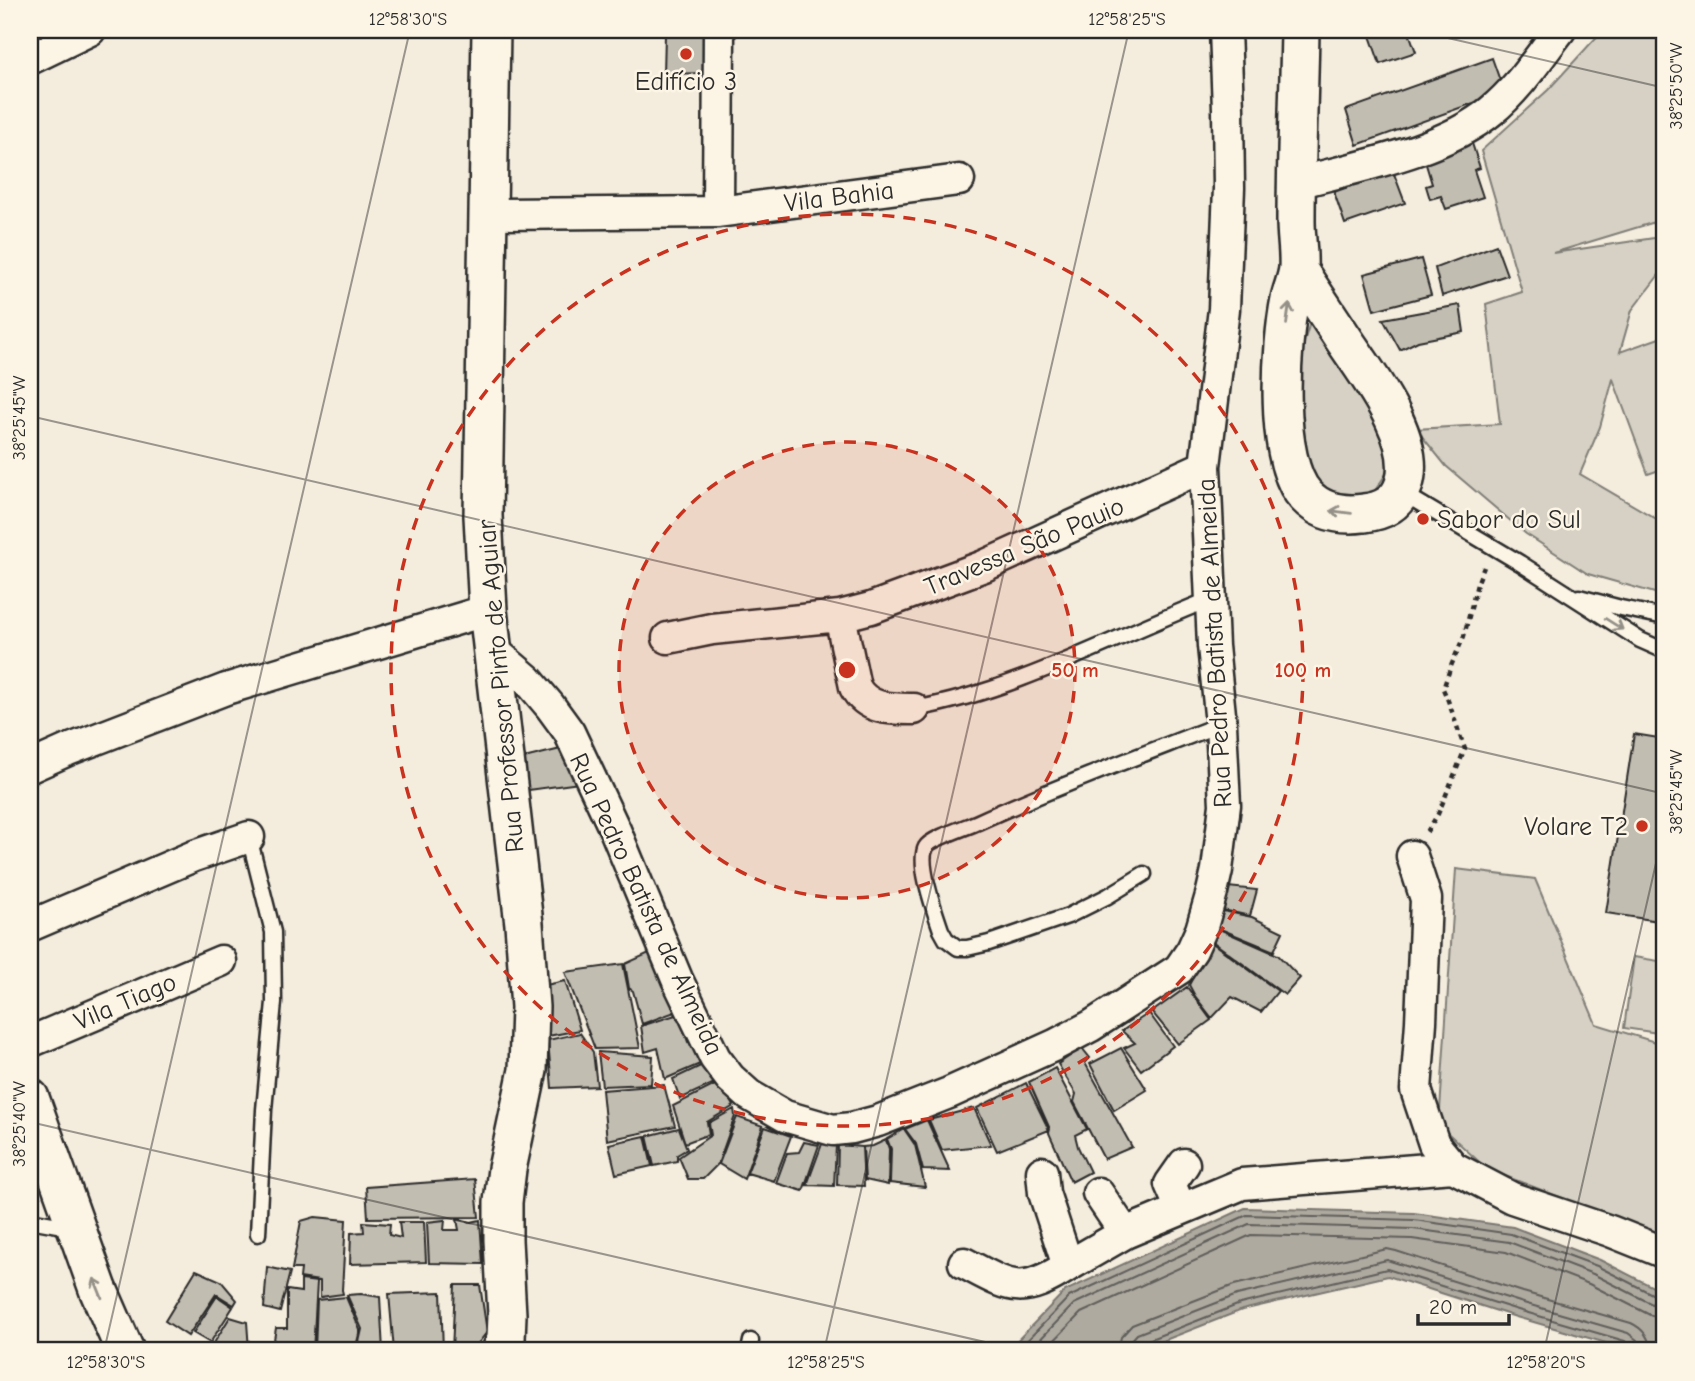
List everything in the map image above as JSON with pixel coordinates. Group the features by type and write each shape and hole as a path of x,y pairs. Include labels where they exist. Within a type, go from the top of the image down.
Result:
{"street":[{"path":"30,59 90,30"},
{"name":"Rua Professor Pinto de Aguiar","path":"491,30 483,516 488,610 524,924 530,1007 528,1070 507,1169 503,1202 506,1287 503,1345"},
{"path":"718,212 719,30"},
{"name":"Rua Pedro Batista de Almeida","path":"494,651 528,680 569,732 615,830 677,979 715,1058 749,1095 785,1115 833,1130 878,1121 949,1093 1055,1045 1091,1026 1179,969 1201,930 1217,870 1225,805 1221,724 1213,646 1205,466 1224,309 1229,188 1225,30"},
{"path":"1298,270 1382,398 1403,445 1406,463 1401,492 1392,504 1378,511 1344,514 1326,510 1313,503 1300,490 1287,455 1283,417 1283,367 1290,299 1298,270 1296,221 1300,30"},
{"path":"1297,183 1399,155 1441,141 1468,127 1510,93 1560,30"},
{"name":"Vila Bahia","path":"489,214 718,212 959,180"},
{"name":"Travessa São Pauio","path":"668,638 712,629 840,616 889,602 984,566 1205,466"},
{"path":"30,767 226,689 488,610"},
{"path":"840,616 855,687 860,696 869,704 914,709"},
{"path":"30,926 194,856 250,838"},
{"path":"1412,856 1426,899 1416,1090 1434,1143 1453,1167 1512,1198 1665,1253"},
{"name":"Vila Tiago","path":"30,1042 221,961"},
{"path":"30,1098 98,1289 125,1351"},
{"path":"1181,1209 1170,1184 1184,1164"},
{"path":"964,1262 1001,1282 1023,1287 1047,1280 1125,1233 1242,1184 1453,1167"},
{"path":"1042,1172 1044,1193 1068,1266"},
{"path":"1098,1192 1125,1233"},
{"path":"1637,1242 1665,1232"}],"lane":[{"path":"1401,492 1640,640 1665,651"},
{"path":"1564,593 1665,617"},
{"path":"914,709 947,703 1035,674 1211,599"},
{"path":"1144,874 1069,916 989,943 958,948 946,939 941,930 922,863 927,844 1019,803 1221,724"},
{"path":"250,838 273,932 274,1002 264,1110 258,1234"},
{"path":"30,1220 76,1229"}],"path":[{"path":"1438,814 1465,749 1443,689 1464,636 1477,584 1493,547"}],"shaded area":[{"path":"1603,30 1665,30 1665,219 1553,253 1654,238 1665,232 1665,267 1632,310 1620,352 1665,336 1665,468 1648,474 1613,379 1600,427 1580,474 1665,524 1665,596 1588,574 1526,534 1446,466 1416,429 1500,424 1486,304 1522,292 1481,151 1548,90"},
{"path":"1313,313 1387,433 1388,471 1374,492 1319,496 1298,468 1299,358"},
{"path":"1456,869 1535,879 1596,1024 1665,1045 1665,1258 1583,1206 1487,1169 1439,1125"},
{"path":"1634,957 1665,962 1665,1034 1624,1028"}],"water":[{"path":"1245,1208 1414,1213 1513,1227 1600,1260 1665,1293 1665,1351 1634,1351 1388,1276 1242,1310 1137,1351 1007,1351 1065,1291"}],"building":[{"path":"625,30 624,36 519,32"},
{"path":"1368,30 1408,30 1416,52 1380,64"},
{"name":"Edifício 3","path":"665,34 709,34 708,73 664,74"},
{"path":"1492,58 1504,92 1357,145 1346,110"},
{"path":"1469,134 1480,168 1474,170 1483,197 1446,209 1441,196 1430,199 1426,186 1432,184 1425,161"},
{"path":"1393,171 1405,203 1345,224 1334,192"},
{"path":"1496,245 1507,275 1442,296 1435,268"},
{"path":"1421,259 1431,295 1374,310 1364,274"},
{"path":"1460,305 1464,332 1418,341 1400,350 1383,319"},
{"name":"Volare T2","path":"1634,734 1665,739 1665,922 1606,913"},
{"path":"573,746 587,782 528,790 524,758"},
{"path":"1228,887 1257,890 1250,916 1223,910"},
{"path":"1223,911 1252,917 1283,932 1274,951 1218,928"},
{"path":"1217,928 1278,955 1300,978 1285,995 1212,941"},
{"path":"1211,942 1278,991 1261,1012 1232,997 1212,1018 1195,996 1189,985"},
{"path":"658,949 683,1009 642,1024 633,991 629,988 625,964"},
{"path":"623,964 640,1048 595,1049 565,972"},
{"path":"565,981 580,1030 548,1036 541,986"},
{"path":"1187,987 1211,1020 1178,1044 1152,1012"},
{"path":"685,1012 691,1027 684,1031 688,1042 698,1039 707,1061 665,1079 658,1048 645,1052 641,1026"},
{"path":"1149,1013 1173,1046 1141,1070 1124,1048 1135,1043 1122,1031"},
{"path":"580,1033 593,1052 597,1086 552,1088 548,1040"},
{"path":"1082,1048 1090,1058 1085,1063 1132,1147 1104,1159 1074,1102 1076,1094 1058,1064"},
{"path":"1121,1048 1147,1090 1114,1110 1090,1064"},
{"path":"598,1052 653,1056 651,1084 602,1086"},
{"path":"709,1062 719,1081 680,1099 673,1079"},
{"path":"1055,1068 1087,1129 1075,1135 1090,1172 1071,1182 1029,1082"},
{"path":"721,1082 734,1106 707,1122 709,1134 685,1143 673,1106"},
{"path":"1026,1083 1049,1130 997,1151 977,1108"},
{"path":"664,1085 675,1126 607,1140 602,1090"},
{"path":"974,1108 991,1145 942,1150 929,1120"},
{"path":"734,1109 735,1116 718,1164 703,1179 688,1179 679,1157 711,1135 709,1123"},
{"path":"737,1117 763,1126 744,1179 719,1164"},
{"path":"927,1120 950,1171 923,1170 916,1144 905,1129"},
{"path":"765,1127 791,1136 774,1181 747,1173"},
{"path":"679,1128 687,1149 677,1155 677,1161 654,1166 647,1136"},
{"path":"904,1129 915,1145 925,1187 890,1183 891,1149 887,1139"},
{"path":"645,1136 652,1166 616,1174 609,1144"},
{"path":"886,1140 889,1149 888,1185 865,1180 863,1147"},
{"path":"804,1142 819,1145 803,1191 776,1183 787,1153 799,1152"},
{"path":"822,1144 836,1145 834,1186 807,1185"},
{"path":"838,1145 862,1147 864,1186 837,1185"},
{"path":"475,1179 479,1217 368,1218 366,1187"},
{"path":"315,1217 346,1220 343,1294 320,1297 320,1281 300,1278 301,1269 292,1269 301,1221"},
{"path":"457,1219 471,1222 480,1220 483,1264 429,1263 427,1222 445,1220 444,1230 459,1230"},
{"path":"363,1222 390,1224 389,1235 401,1238 399,1222 424,1222 426,1262 350,1264 351,1233 364,1232"},
{"path":"267,1267 290,1272 280,1312 264,1308"},
{"path":"196,1270 221,1281 237,1300 234,1305 216,1294 188,1336 165,1321"},
{"path":"301,1280 317,1282 313,1351 272,1351 276,1328 287,1328 287,1290 301,1292"},
{"path":"455,1285 480,1285 487,1332 472,1351 452,1351"},
{"path":"441,1292 443,1351 394,1351 389,1294"},
{"path":"347,1295 380,1297 383,1351 357,1351 362,1329"},
{"path":"217,1296 233,1307 210,1343 193,1333"},
{"path":"346,1297 360,1330 355,1351 315,1351 317,1300"},
{"path":"230,1317 247,1322 249,1350 214,1343"}],"place":[{"name":"Edifício 3","path":"686,54"},
{"name":"Sabor do Sul","path":"1423,519"},
{"name":"Volare T2","path":"1642,826"}]}
